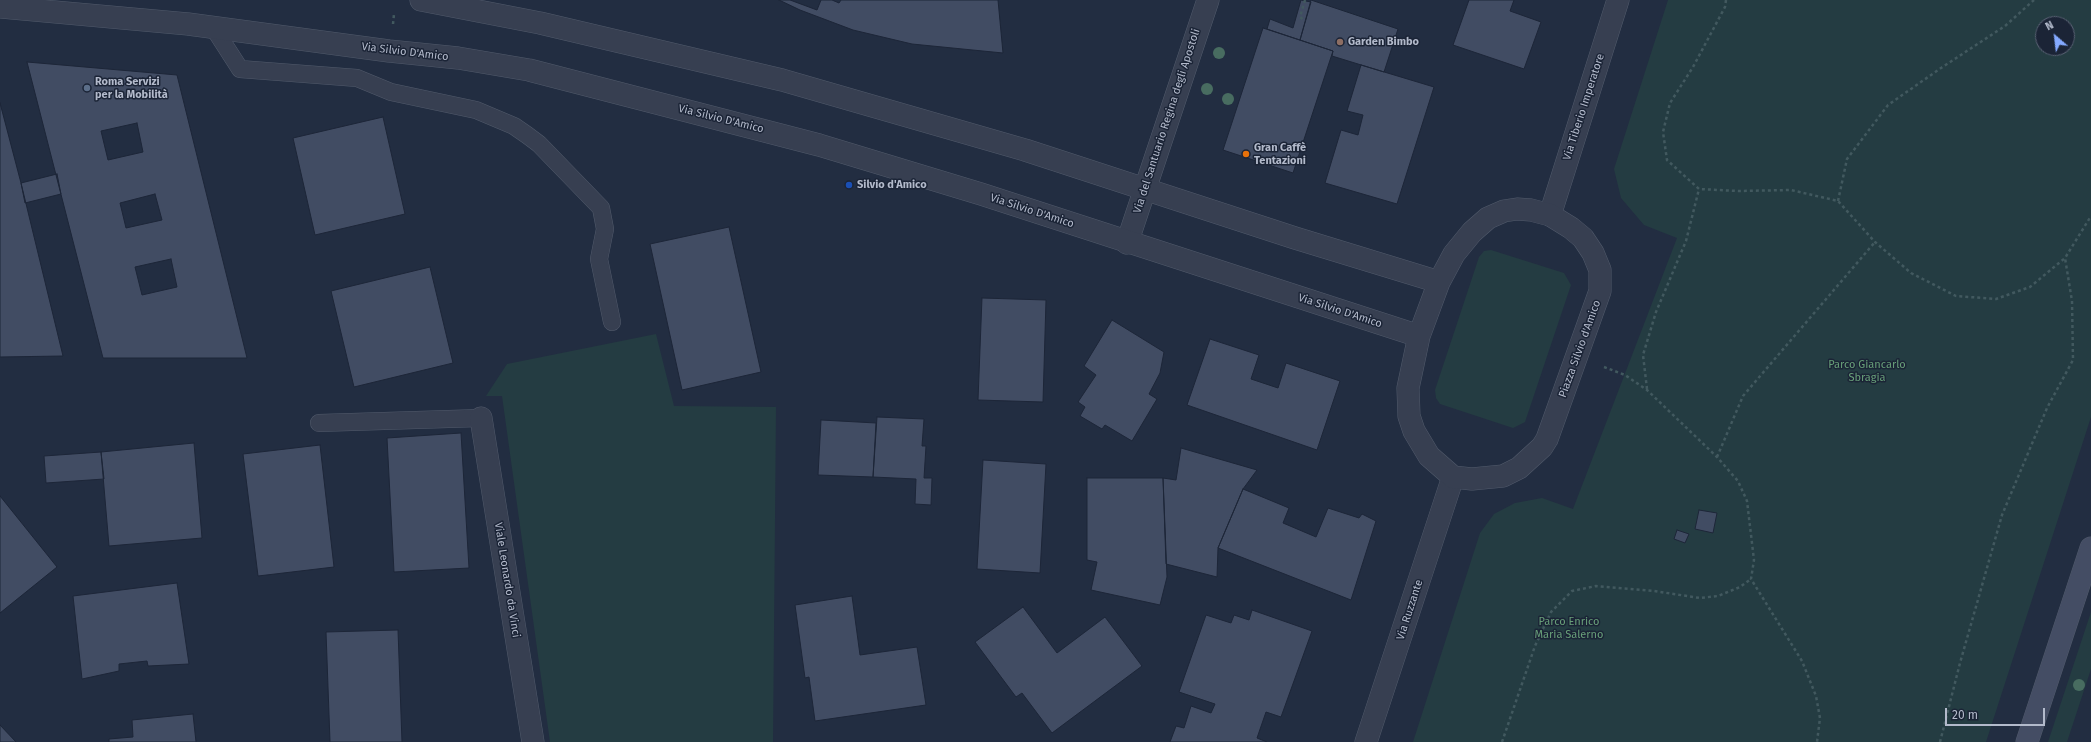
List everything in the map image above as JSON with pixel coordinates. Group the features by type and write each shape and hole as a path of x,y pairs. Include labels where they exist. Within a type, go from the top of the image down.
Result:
{"main road":[{"path":"2027,742 2091,548"}],"street":[{"path":"421,0 540,23 782,80 1025,150 1295,238 1438,282"},
{"name":"Via del Santuario Regina degli Apostoli","path":"1127,243 1208,0"},
{"name":"Via Tiberio Imperatore","path":"1550,215 1618,0"},
{"name":"Via Silvio D'Amico","path":"0,6 213,27 389,51 458,58 528,70 819,145 981,194 1127,243 1419,336"},
{"name":"Piazza Silvio d'Amico","path":"1517,209 1531,210 1550,215 1571,228 1583,238 1593,253 1600,274 1600,291 1547,439 1531,458 1519,468 1502,476 1472,479 1453,477 1429,456 1414,431 1409,416 1408,388 1419,336 1438,282 1454,254 1472,232 1488,218 1504,211 1517,209"},
{"name":"Viale Leonardo da Vinci","path":"481,418 533,742"},
{"name":"Via Ruzzante","path":"1366,742 1453,477"}],"lane":[{"path":"213,27 240,70 357,78 390,92 476,110 514,126 527,135 539,144 601,208 605,228 599,259 612,322"},
{"path":"319,423 481,418"}],"path":[{"path":"1305,0 1300,17 1305,21"},
{"path":"1726,0 1725,7 1693,67 1670,103 1663,132 1667,160 1699,189 1738,191 1791,190 1838,201 1875,242 1911,273 1956,296 1996,299 2030,288 2065,258 2091,216"},
{"path":"1838,201 1847,159 1888,105 1940,68 2005,26 2034,0"},
{"path":"1647,390 1643,355 1656,312 1686,241 1699,189"},
{"path":"1717,457 1743,396 1875,242"},
{"path":"1940,742 1962,656 2002,515 2048,408 2074,360 2072,301 2065,258"},
{"path":"1577,357 1625,375 1647,390 1717,457 1738,481 1747,501 1754,560 1751,579 1802,661 1816,696 1820,718 1817,742"},
{"path":"1502,742 1535,646 1551,612 1572,591 1596,586 1700,598 1718,596 1740,587 1751,579"}],"green space":[{"name":"Parco Giancarlo Sbragia","path":"1668,0 2091,0 2091,417 1986,742 1413,742 1480,533 1494,514 1515,503 1542,498 1573,509 1677,238 1644,225 1621,198 1614,169"},
{"path":"1491,250 1564,273 1571,285 1525,422 1513,428 1440,404 1436,398 1435,390 1479,257 1484,251"},
{"path":"656,334 674,406 776,407 773,742 550,742 502,396 486,396 507,364"},
{"path":"2091,612 2091,669 2067,742 2048,742"}],"building":[{"path":"779,0 790,0 817,10 821,0 832,0 839,3 841,0 998,0 1003,53 912,44 853,30 800,10"},
{"path":"1301,0 1311,2 1300,40 1267,29 1270,19 1293,28"},
{"path":"1311,0 1398,29 1384,72 1332,56 1333,51 1300,40"},
{"path":"1469,0 1514,0 1510,11 1541,22 1524,69 1453,45"},
{"path":"1263,28 1333,51 1293,173 1223,150"},
{"path":"27,62 177,75 247,358 103,358","holes":["137,123 143,152 108,160 101,131","155,194 162,220 126,228 120,203","171,259 177,287 142,295 135,267"]},
{"path":"1361,65 1434,87 1397,204 1325,183 1341,130 1358,135 1363,115 1347,111"},
{"path":"0,103 21,183 63,356 0,357"},
{"path":"383,117 405,214 315,235 293,138"},
{"path":"57,174 61,194 25,203 21,183"},
{"path":"729,227 761,372 682,390 650,244"},
{"path":"430,267 453,363 354,387 331,291"},
{"path":"982,298 1046,300 1043,402 978,400"},
{"path":"1112,320 1164,352 1160,373 1149,394 1157,399 1132,441 1105,425 1102,429 1080,416 1085,407 1078,402 1096,375 1084,366"},
{"path":"1210,339 1259,355 1251,379 1278,388 1286,363 1340,381 1317,450 1187,405"},
{"path":"877,417 924,419 922,446 926,446 924,478 932,478 931,505 915,504 916,479 873,477"},
{"path":"821,420 876,423 873,477 818,475"},
{"path":"461,433 469,568 394,572 387,438"},
{"path":"194,443 202,538 109,546 101,452"},
{"path":"320,445 334,567 258,576 243,454"},
{"path":"1181,448 1257,470 1243,489 1218,548 1217,577 1166,564 1163,478 1176,480"},
{"path":"101,452 104,479 46,483 44,456"},
{"path":"983,460 1046,464 1040,573 977,569"},
{"path":"1087,478 1163,478 1167,577 1160,605 1091,590 1097,562 1087,560"},
{"path":"1243,489 1289,508 1283,523 1316,537 1328,508 1359,518 1362,514 1376,521 1351,600 1218,548"},
{"path":"0,496 57,567 0,613"},
{"path":"1699,510 1717,513 1713,533 1695,529"},
{"path":"1677,530 1689,534 1685,543 1674,539"},
{"path":"177,583 189,664 148,666 147,661 119,664 119,671 82,679 73,596"},
{"path":"852,596 860,655 917,647 926,705 815,721 809,677 805,678 795,605"},
{"path":"1023,607 1057,653 1105,617 1142,666 1052,733 1022,693 1016,697 975,642"},
{"path":"1252,610 1312,631 1281,717 1266,712 1257,738 1267,742 1170,742 1176,726 1184,728 1191,706 1211,713 1215,704 1179,692 1206,615 1231,623 1234,615 1249,620"},
{"path":"398,630 402,742 330,742 326,632"},
{"path":"193,714 196,742 109,742 109,739 133,737 132,720"},
{"path":"0,725 16,742 0,742"}],"place":[{"name":"Garden Bimbo","path":"1340,42"},
{"name":"Roma Servizi per la Mobilità","path":"87,88"},
{"name":"Gran Caffè Tentazioni","path":"1246,154"},
{"name":"Silvio d'Amico","path":"849,185"}],"park label":[{"name":"Parco Enrico Maria Salerno","path":"1569,628"}]}
